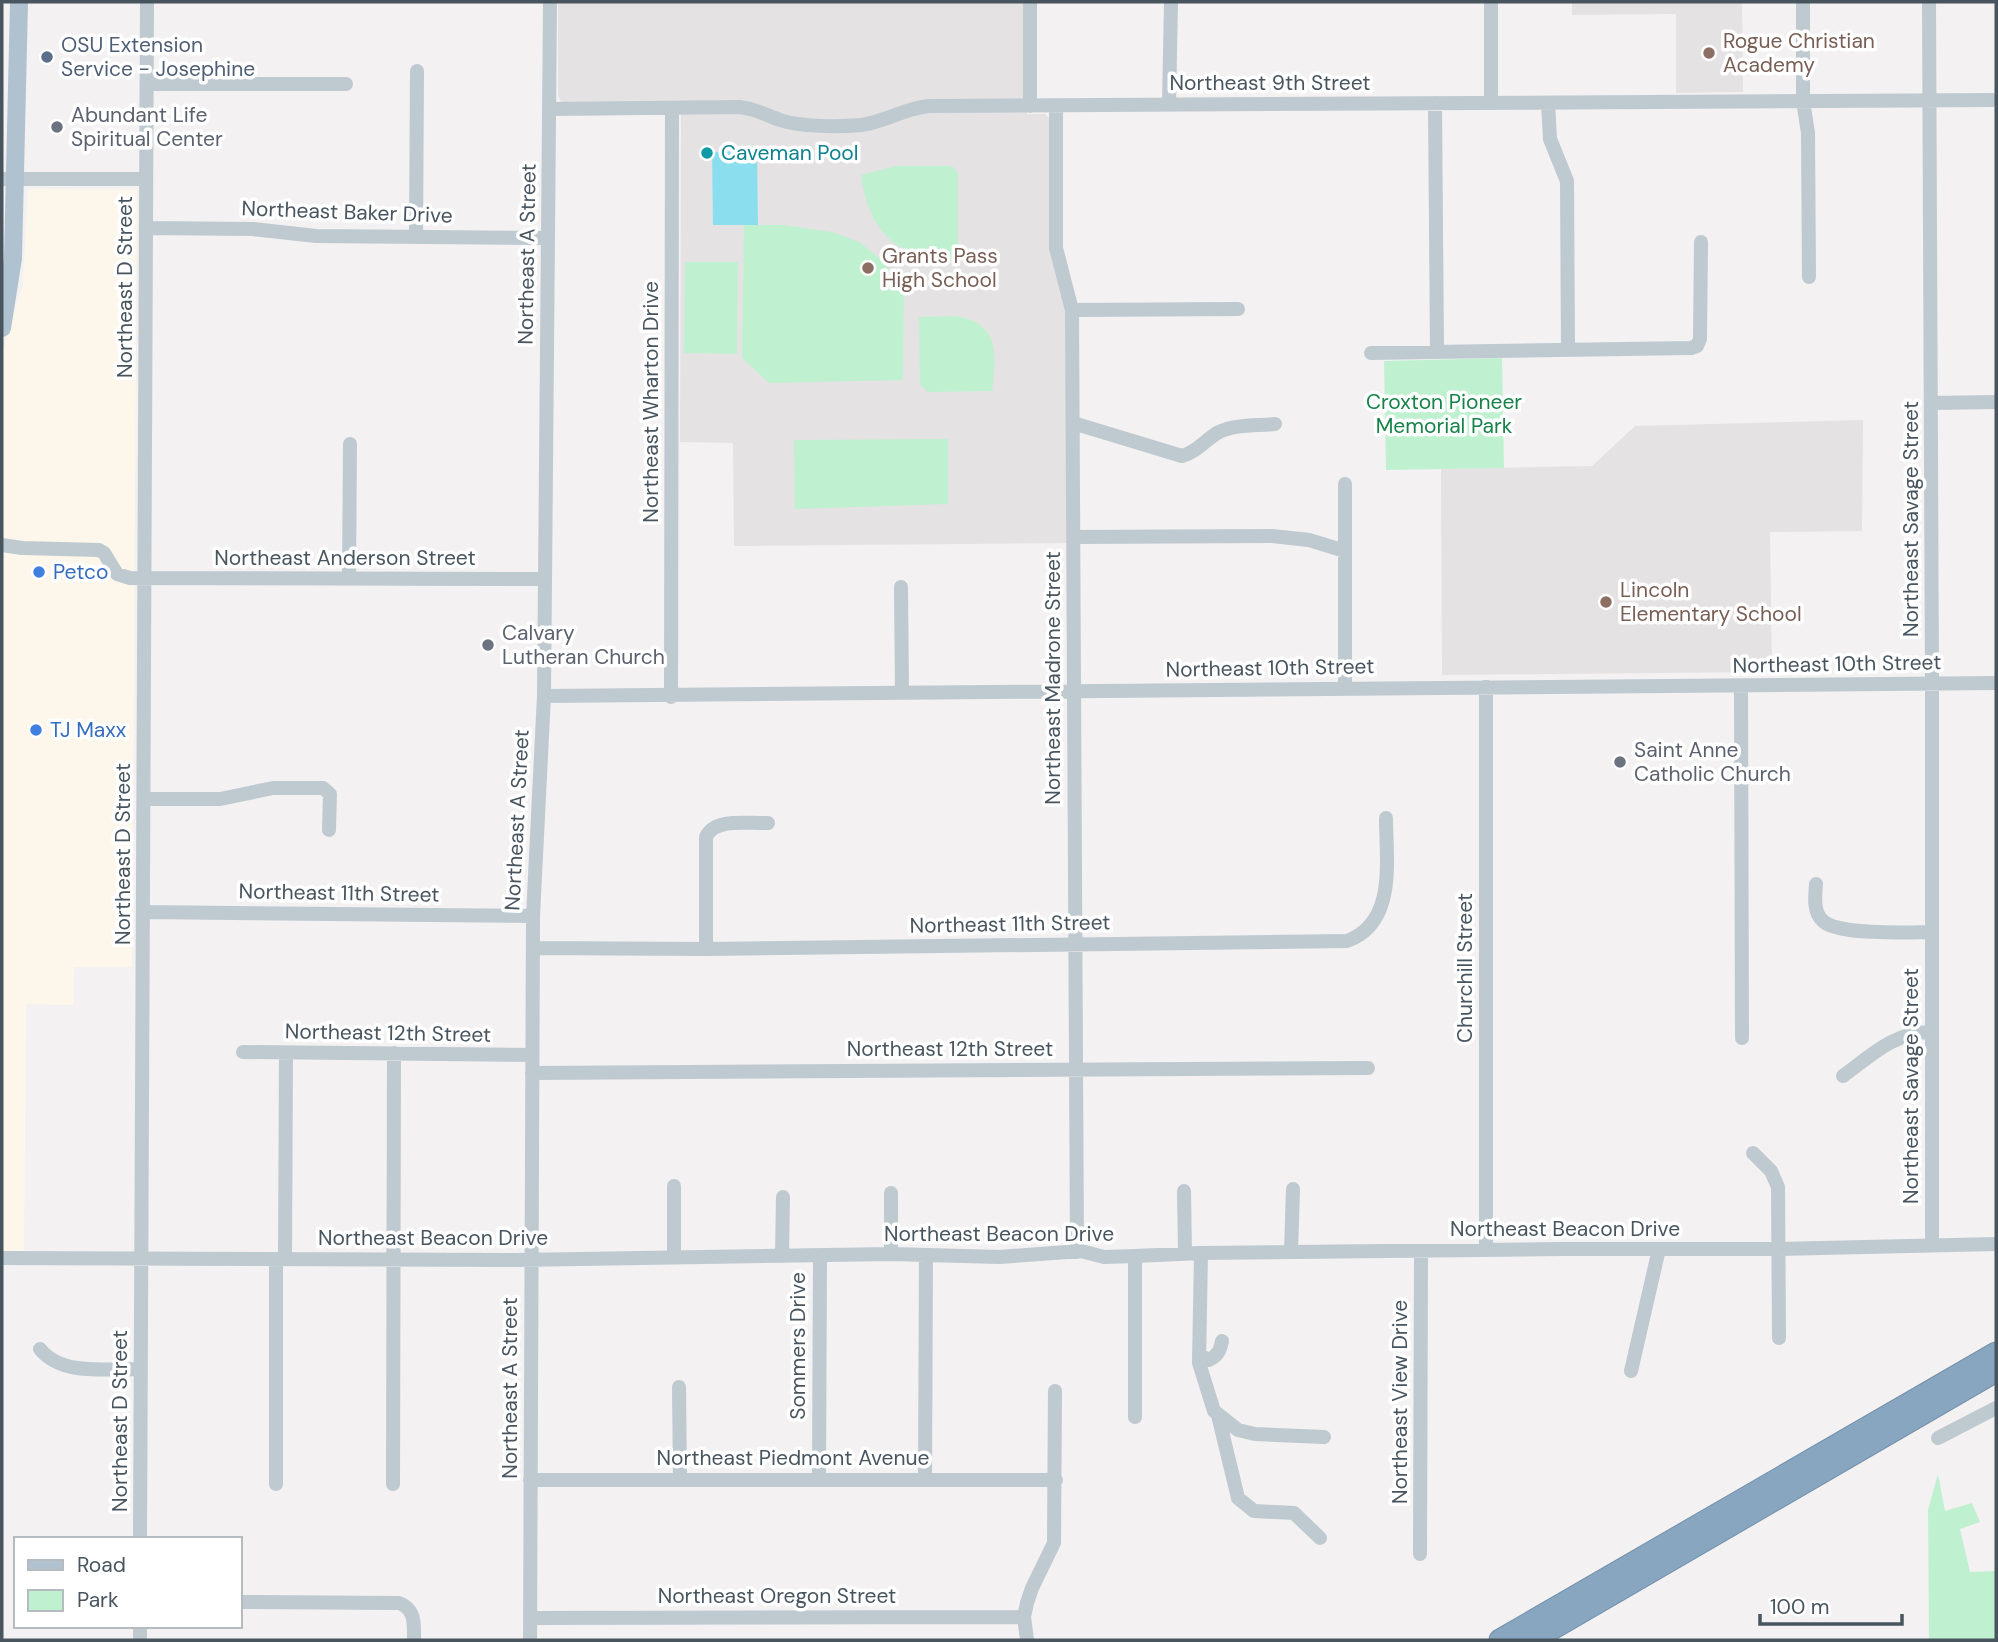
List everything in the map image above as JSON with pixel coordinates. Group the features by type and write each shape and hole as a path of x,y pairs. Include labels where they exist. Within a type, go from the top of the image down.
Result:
{"highway":[{"path":"1500,1640 1996,1353"},
{"path":"1533,1640 1996,1371"}],"main road":[{"path":"2,328 13,258 9,179 19,2"}],"street":[{"name":"Northeast D Street","path":"140,1537 147,2"},
{"name":"Northeast A Street","path":"530,1640 533,916 544,696 550,2"},
{"path":"1030,2 1030,106"},
{"path":"1169,105 1171,2"},
{"path":"1491,2 1491,103"},
{"path":"1803,2 1803,101 1808,133 1809,277"},
{"name":"Northeast Savage Street","path":"1929,2 1931,1245"},
{"path":"416,237 417,71"},
{"path":"147,85 346,84"},
{"name":"Northeast 9th Street","path":"549,109 739,107 800,124 853,125 873,122 915,107 1996,100"},
{"path":"1434,103 1437,352"},
{"path":"1548,103 1550,139 1567,181 1568,350"},
{"name":"Northeast Madrone Street","path":"1056,106 1056,248 1072,310 1077,1252"},
{"name":"Northeast Wharton Drive","path":"671,697 672,108"},
{"path":"9,179 146,179"},
{"name":"Northeast Baker Drive","path":"146,228 253,229 316,236 547,238"},
{"path":"1371,353 1697,346 1700,338 1701,242"},
{"path":"1072,310 1238,309"},
{"path":"1931,403 1996,402"},
{"path":"1073,423 1182,456 1193,452 1219,433 1236,427 1275,424"},
{"path":"349,578 350,444"},
{"path":"1345,484 1345,688"},
{"path":"1074,537 1272,536 1309,540 1345,551"},
{"name":"Northeast Anderson Street","path":"2,545 99,550 104,553 117,574 130,578 545,579"},
{"path":"901,587 902,693"},
{"name":"Northeast 10th Street","path":"544,696 671,697 1996,683"},
{"path":"1741,685 1742,1038"},
{"name":"Churchill Street","path":"1486,687 1486,1250"},
{"path":"144,799 220,799 273,788 323,788 330,794 329,830"},
{"name":"Northeast 11th Street","path":"533,948 706,949 1334,942 1357,937 1373,924 1385,893 1387,818"},
{"path":"706,949 706,837 710,829 718,824 768,823"},
{"path":"1816,884 1814,900 1817,912 1824,922 1844,929 1865,931 1932,932"},
{"name":"Northeast 11th Street","path":"144,912 533,916"},
{"path":"1843,1076 1893,1040 1915,1032 1932,1032"},
{"name":"Northeast 12th Street","path":"243,1052 532,1055"},
{"path":"276,1484 286,1053"},
{"path":"393,1484 394,1053"},
{"name":"Northeast 12th Street","path":"532,1073 1368,1068"},
{"path":"1753,1153 1771,1171 1778,1187 1779,1338"},
{"path":"674,1186 674,1256"},
{"path":"1291,1252 1293,1189"},
{"path":"1184,1191 1185,1253"},
{"path":"891,1193 891,1254"},
{"path":"782,1196 782,1256"},
{"name":"Northeast Beacon Drive","path":"2,1258 393,1260 891,1254 999,1257 1077,1252 1104,1256 1135,1256 1185,1253 1486,1250 1779,1250 1996,1244"},
{"path":"1631,1371 1659,1250"},
{"name":"Northeast View Drive","path":"1420,1554 1421,1251"},
{"path":"1201,1253 1199,1355 1206,1390 1214,1412 1238,1430 1255,1434 1324,1437"},
{"name":"Sommers Drive","path":"819,1479 820,1255"},
{"path":"925,1479 926,1255"},
{"path":"1135,1256 1135,1417"},
{"path":"1199,1355 1209,1360 1216,1356 1222,1341"},
{"path":"40,1349 47,1357 66,1366 141,1368"},
{"path":"679,1387 680,1478"},
{"path":"1027,1640 1024,1617 1032,1588 1054,1543 1055,1391"},
{"path":"1938,1438 1996,1408"},
{"path":"1219,1415 1238,1498 1254,1511 1294,1513 1320,1538"},
{"name":"Northeast Piedmont Avenue","path":"530,1480 1056,1480"},
{"path":"242,1602 399,1603 411,1611 414,1618 414,1640"},
{"name":"Northeast Oregon Street","path":"530,1618 1024,1617"}],"shaded area":[{"name":"Grants Pass High School","path":"558,2 1028,2 1027,114 1045,114 1050,119 1065,299 1068,543 734,546 733,443 680,442 681,102 561,102 558,95"},
{"name":"Rogue Christian Academy","path":"1572,2 1742,2 1743,92 1676,93 1676,14 1572,15"},
{"path":"28,189 137,190 132,967 74,967 73,1005 26,1004 24,1256 2,1256 2,354 23,283"},
{"name":"Lincoln Elementary School","path":"1863,420 1862,531 1770,532 1772,672 1442,675 1441,469 1592,466 1635,426"}],"green space":[{"path":"896,166 952,166 958,173 958,262 937,261 904,250 879,228 871,213 861,175"},
{"path":"744,225 784,225 832,232 859,242 883,261 904,288 903,380 769,383 742,358"},
{"path":"685,262 738,262 737,354 684,353"},
{"path":"954,316 969,319 988,333 994,353 992,391 928,392 920,385 919,317"},
{"name":"Croxton Pioneer Memorial Park","path":"1502,358 1504,468 1386,470 1384,361"},
{"path":"948,439 948,504 795,509 794,440"},
{"path":"1938,1474 1945,1511 1972,1503 1980,1522 1960,1529 1970,1572 1996,1571 1996,1640 1929,1640 1928,1510"}],"water":[{"path":"757,151 758,225 713,225 712,152"}],"place":[{"name":"Rogue Christian Academy","path":"1709,53"},
{"name":"OSU Extension Service - Josephine","path":"47,57"},
{"name":"Abundant Life Spiritual Center","path":"57,127"},
{"name":"Caveman Pool","path":"707,153"},
{"name":"Grants Pass High School","path":"868,268"},
{"name":"Petco","path":"39,572"},
{"name":"Lincoln Elementary School","path":"1606,602"},
{"name":"Calvary Lutheran Church","path":"488,645"},
{"name":"TJ Maxx","path":"36,730"},
{"name":"Saint Anne Catholic Church","path":"1620,762"}]}
